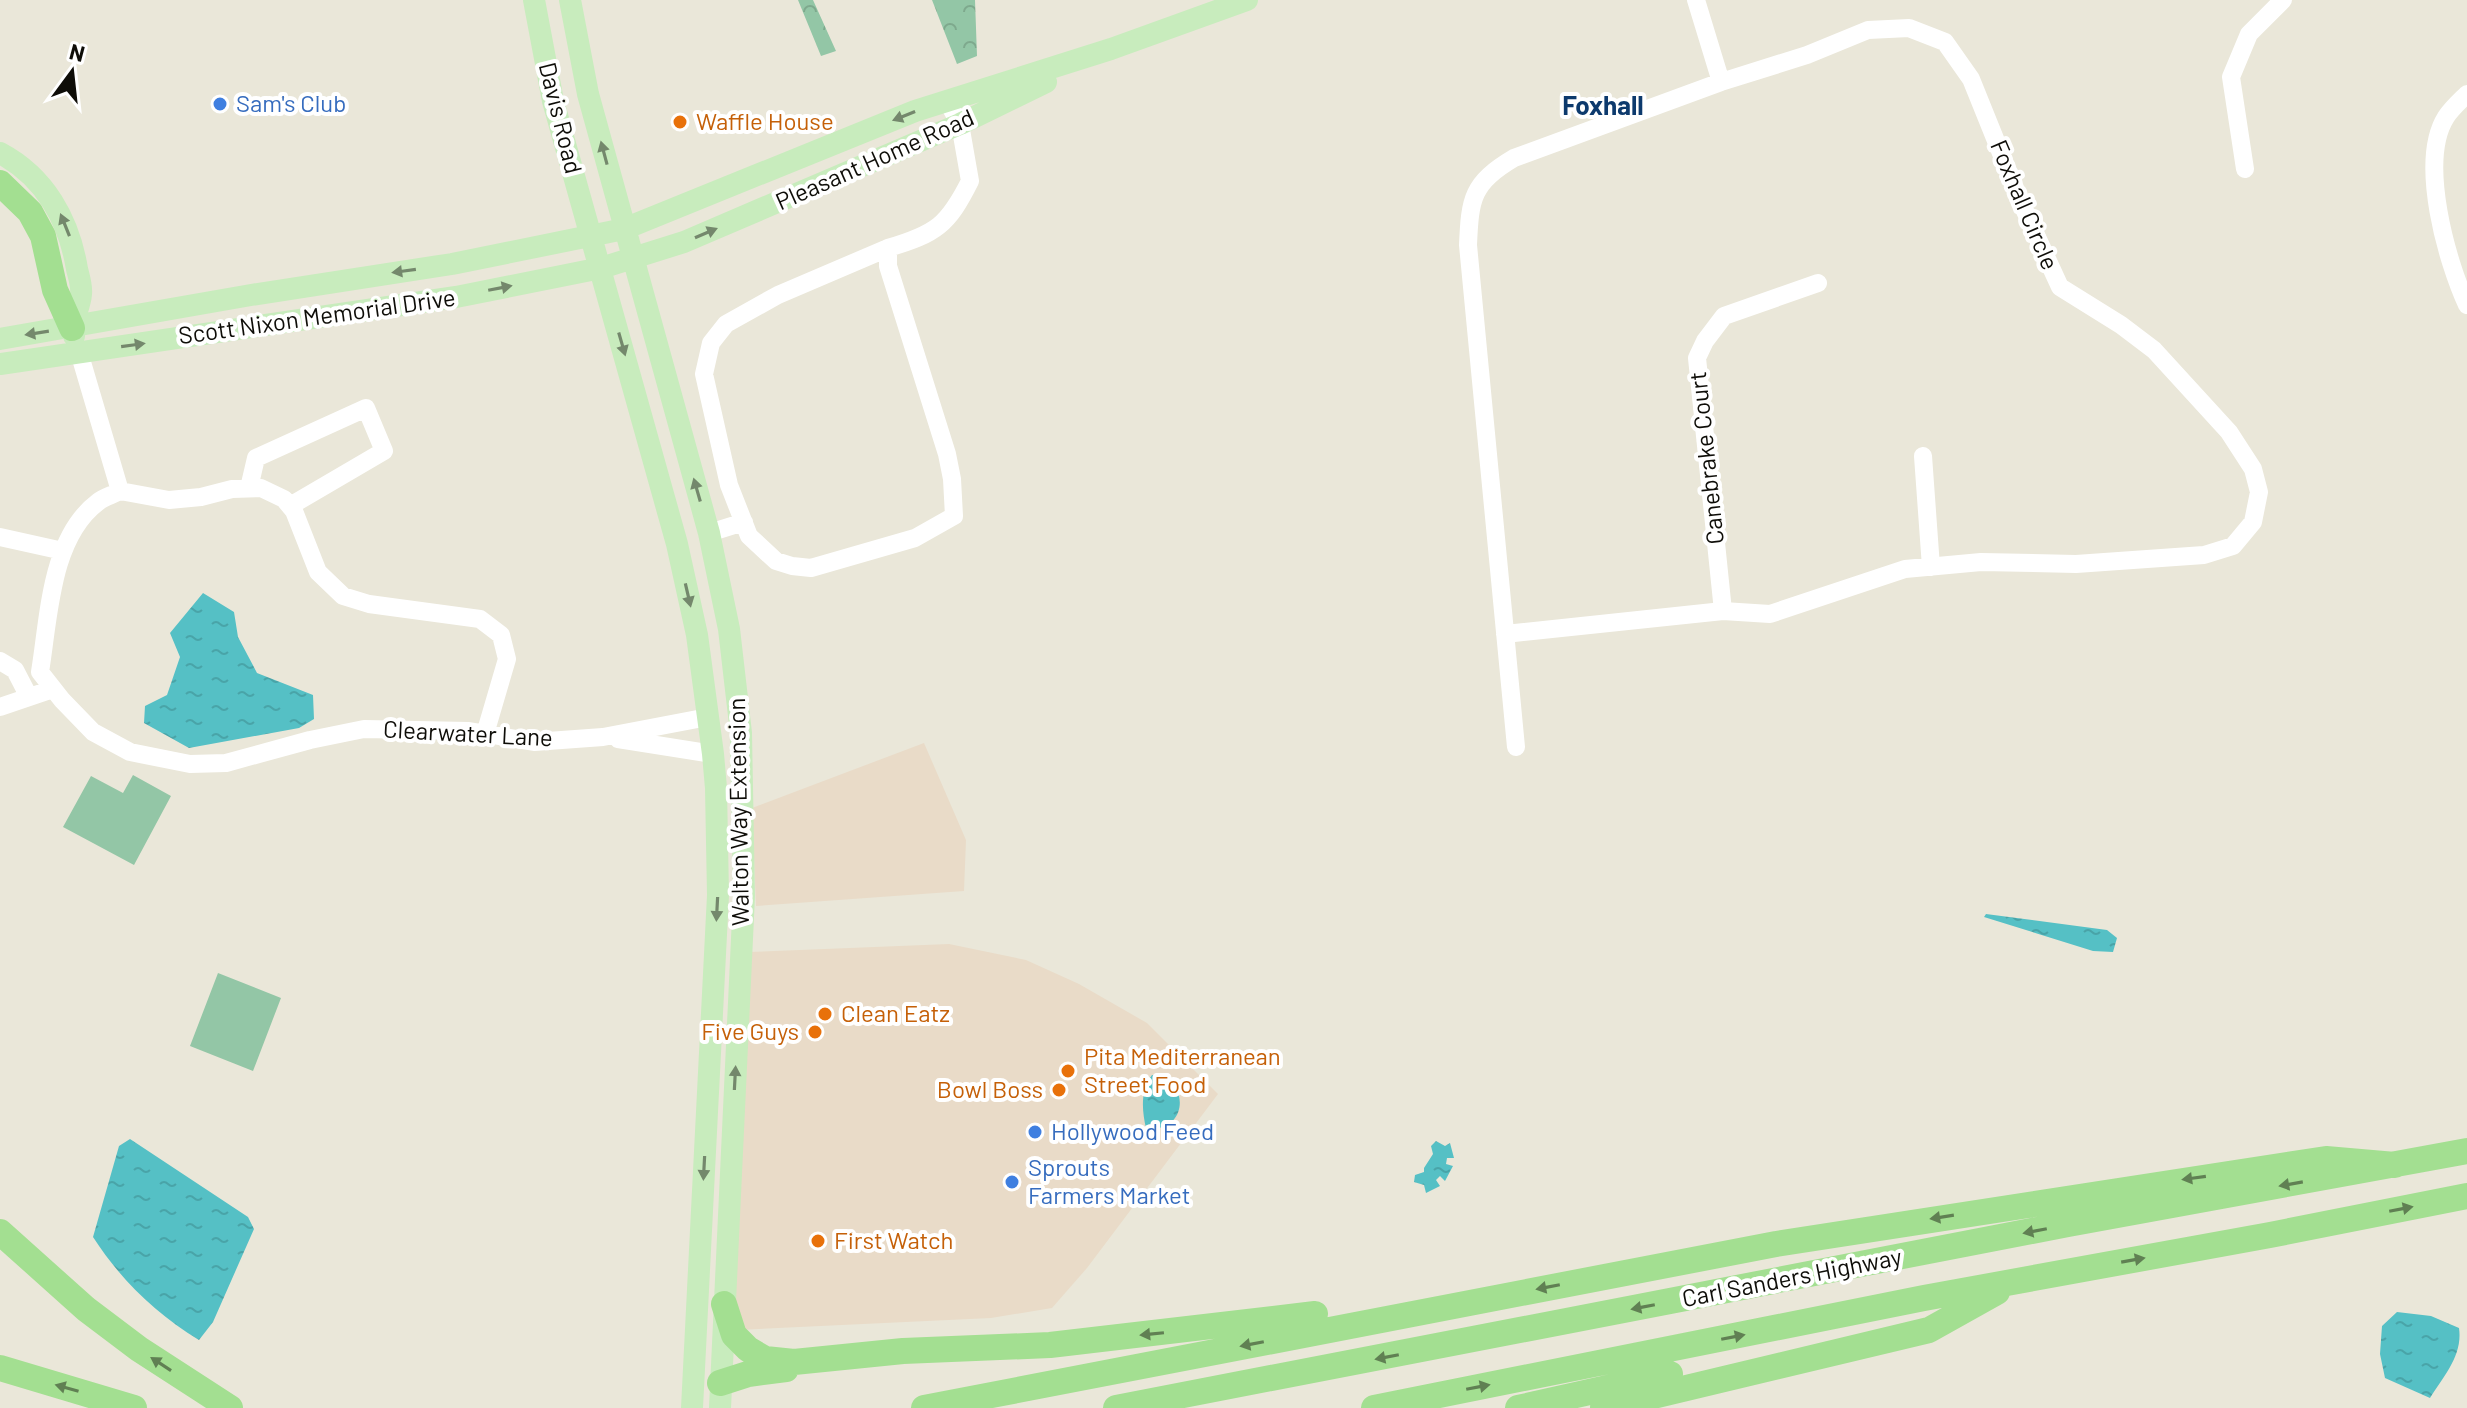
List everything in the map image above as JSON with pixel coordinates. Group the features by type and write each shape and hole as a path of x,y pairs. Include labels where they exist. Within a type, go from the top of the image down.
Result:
{"highway":[{"path":"0,183 30,212 40,228 49,252 55,290 76,340"},
{"name":"Carl Sanders Highway","path":"1116,1408 2068,1224 2467,1151"},
{"path":"924,1408 1791,1241 2326,1159 2395,1165"},
{"name":"Carl Sanders Highway","path":"1374,1408 1891,1305 2467,1196"},
{"path":"0,1232 86,1309 139,1349 230,1408"},
{"path":"1603,1408 1929,1330 2016,1281"},
{"path":"720,1395 768,1370 945,1351 1050,1345 1280,1320 1396,1302 1439,1307"},
{"path":"724,1304 734,1335 748,1349 765,1359 794,1362 903,1351 945,1351"},
{"path":"1518,1408 1854,1333 1891,1305"},
{"path":"0,1368 134,1408"}],"main road":[{"name":"Davis Road","path":"534,0 553,101 590,236"},
{"name":"Davis Road","path":"570,0 588,94 624,229"},
{"name":"Pleasant Home Road","path":"624,229 915,111 1111,49 1247,0"},
{"name":"Pleasant Home Road","path":"633,258 684,242 960,124 1111,49"},
{"path":"0,153 14,161 44,189 66,226 74,249 82,293 76,340"},
{"name":"Scott Nixon Memorial Drive","path":"0,364 76,340 251,295 452,264 624,229"},
{"name":"Walton Way Extension","path":"624,229 709,533 729,629 741,733 744,896 720,1395"},
{"name":"Walton Way Extension","path":"590,236 677,544 695,626 716,788 718,895 692,1402"},
{"name":"Scott Nixon Memorial Drive","path":"0,339 76,340 456,297 601,268 633,258"},
{"path":"715,941 741,945"},
{"path":"692,1402 720,1395"}],"street":[{"path":"1696,0 1721,82"},
{"path":"2245,169 2231,77 2249,34 2283,0"},
{"name":"Foxhall Circle","path":"1505,634 1723,611 1770,614 1905,569 1981,562 2076,564 2204,555 2233,546 2253,522 2259,492 2253,469 2229,432 2154,350 2060,287 2019,198 1971,79 1945,42 1909,28 1868,30 1807,55 1721,82 1514,158 1491,172 1477,188 1469,217 1468,245 1505,634 1516,747"},
{"path":"2467,94 2445,119 2437,147 2434,184 2453,274 2467,305"},
{"path":"888,248 888,266 947,454 954,516 915,538 811,568 776,561 749,536 729,485 704,374 711,343 726,324 778,295 888,248 918,239 944,224 970,181 960,124 947,101"},
{"name":"Canebrake Court","path":"1723,611 1697,358 1705,341 1724,316 1818,283"},
{"path":"76,340 120,491 169,500 201,497 232,489 261,488 284,499 294,511 318,572 343,596 369,604 480,619 501,635 507,659 485,734"},
{"path":"249,488 256,458 366,408 384,451 290,506"},
{"path":"1923,456 1931,567"},
{"name":"Clearwater Lane","path":"120,491 98,502 72,529 58,564 40,672 93,732 130,752 190,764 226,763 364,729 469,731 534,742 603,737 708,717"},
{"path":"709,533 744,522"},
{"path":"0,537 63,551"},
{"path":"0,661 15,670 29,697"},
{"path":"0,707 53,689"},
{"path":"603,737 713,754"}],"shaded area":[{"path":"924,743 966,840 964,891 756,906 752,808"},
{"path":"949,944 1026,960 1079,984 1147,1023 1218,1094 1087,1268 1052,1308 991,1318 738,1330 730,1311 749,952"}],"green space":[{"path":"798,0 813,0 836,51 821,56"},
{"path":"932,0 975,0 977,56 957,64"},
{"path":"133,775 171,796 134,865 63,827 91,776 123,793"},
{"path":"218,973 281,998 253,1071 190,1046"}],"water":[{"path":"203,593 234,612 238,637 257,673 313,695 314,719 299,728 189,748 144,723 145,706 167,695 180,657 170,633"},
{"path":"1986,914 2107,930 2117,938 2113,952 2093,951 1984,917"},
{"path":"1152,1075 1165,1078 1179,1094 1177,1115 1171,1123 1160,1128 1146,1128 1144,1094"},
{"path":"130,1139 248,1217 254,1229 213,1322 199,1340 168,1319 140,1294 93,1237 119,1146"},
{"path":"1436,1141 1445,1146 1450,1143 1454,1158 1447,1158 1446,1164 1453,1166 1445,1181 1440,1176 1436,1180 1440,1186 1426,1193 1424,1185 1414,1182 1415,1175 1424,1172 1433,1154 1431,1146"},
{"path":"2397,1312 2431,1316 2459,1328 2455,1356 2430,1398 2385,1378 2380,1354 2382,1326"}],"place":[{"name":"Sam's Club","path":"220,104"},
{"name":"Waffle House","path":"680,122"},
{"name":"Clean Eatz","path":"825,1014"},
{"name":"Five Guys","path":"815,1032"},
{"name":"Pita Mediterranean Street Food","path":"1068,1071"},
{"name":"Bowl Boss","path":"1059,1090"},
{"name":"Hollywood Feed","path":"1035,1132"},
{"name":"Sprouts Farmers Market","path":"1012,1182"},
{"name":"First Watch","path":"818,1241"}],"district":[{"name":"Foxhall","path":"1603,106"}]}
